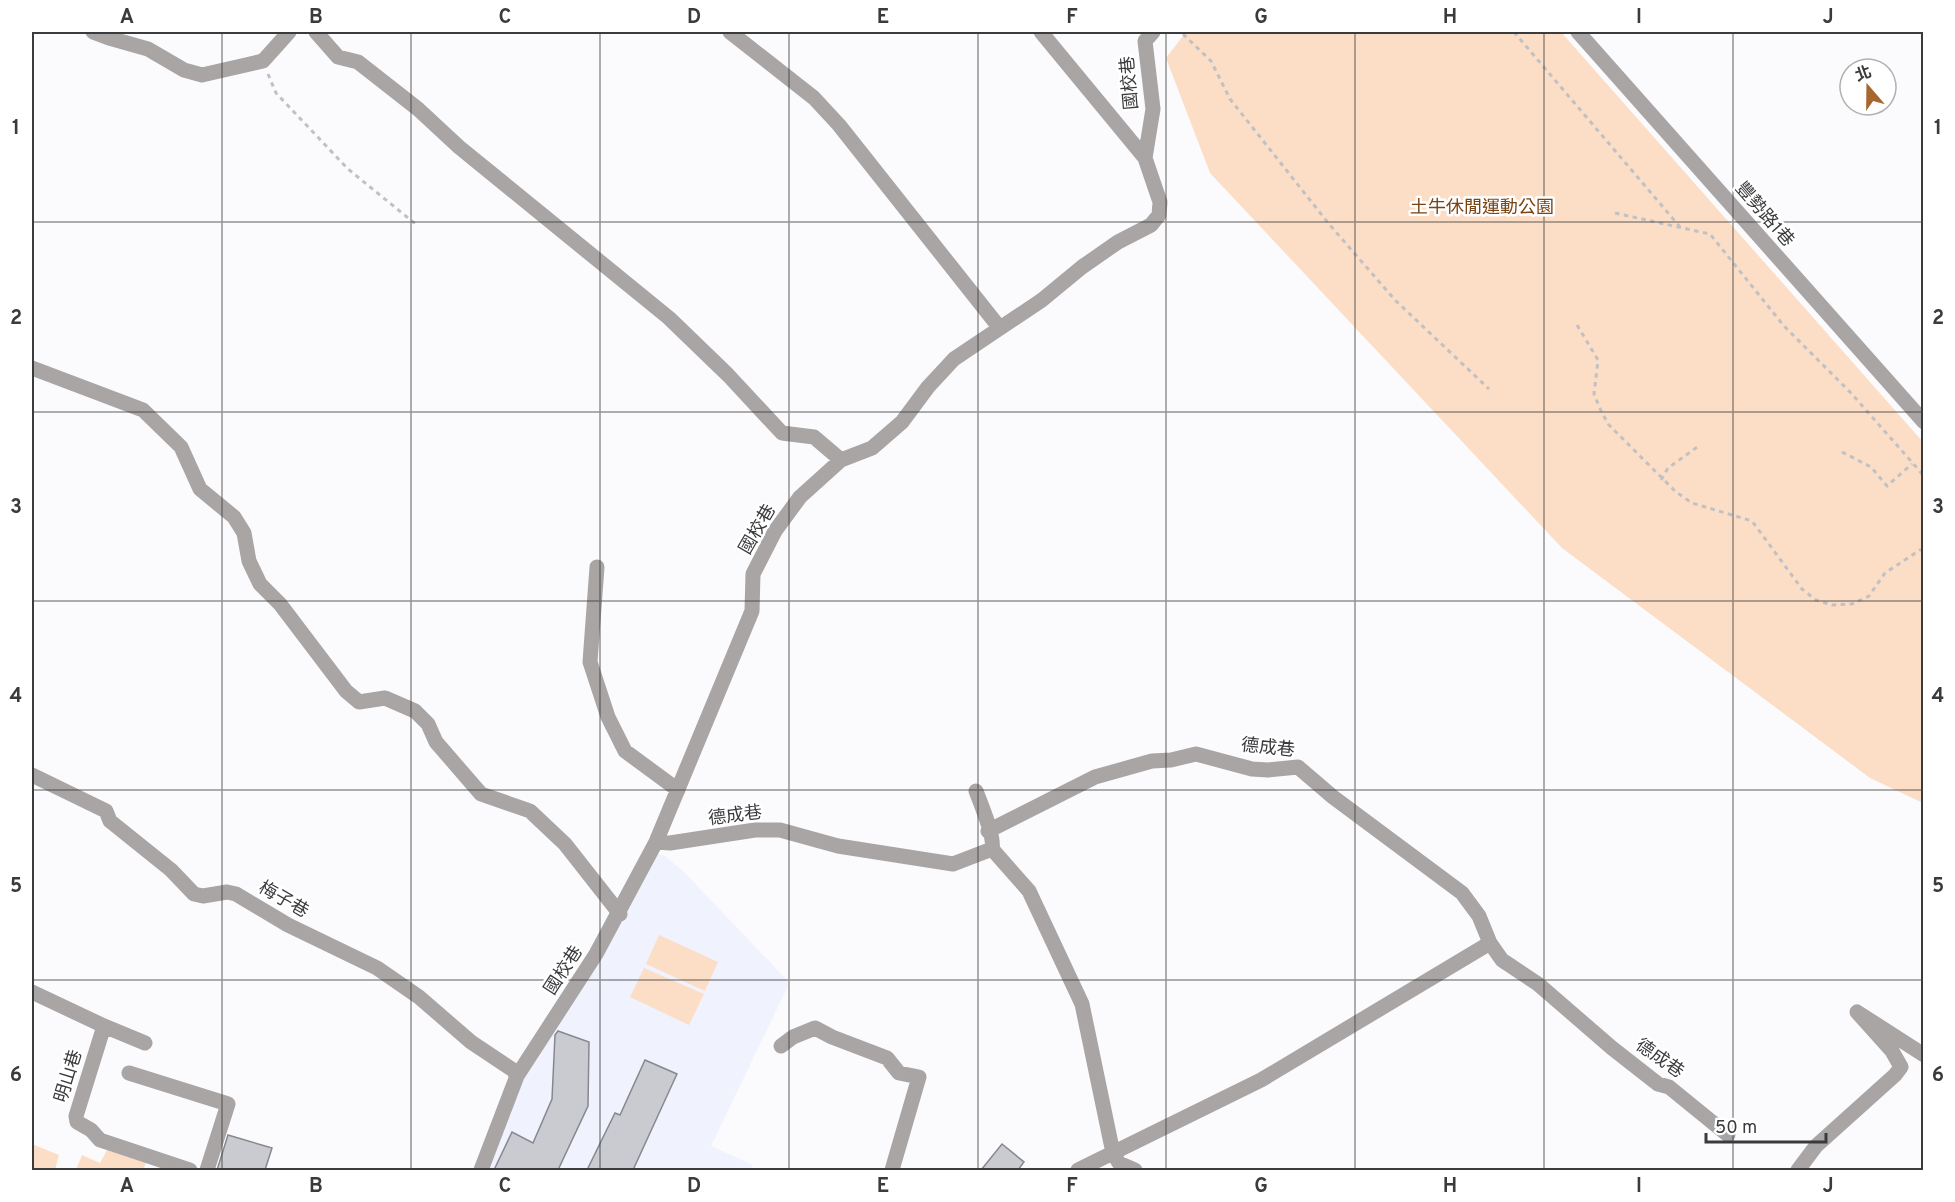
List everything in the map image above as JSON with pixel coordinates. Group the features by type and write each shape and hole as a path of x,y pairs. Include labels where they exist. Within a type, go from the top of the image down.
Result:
{"street":[{"path":"93,32 148,48 184,70 202,75 263,61 289,32"},
{"path":"315,32 338,57 358,62 418,109 459,147 669,318 728,375 782,433 814,437 841,460"},
{"path":"730,32 814,99 839,125 999,327"},
{"path":"1041,32 1145,158"},
{"name":"國校巷","path":"481,1170 517,1076 620,914 656,842 752,611 753,574 775,531 800,496 841,460 872,448 902,422 928,387 954,359 1042,300 1118,242 1151,225 1160,215 1161,202 1145,158 1153,109 1145,41 1153,32"},
{"name":"豐勢路1巷","path":"1578,32 1923,422"},
{"path":"32,368 143,410 181,447 200,489 234,517 244,533 249,561 260,584 280,604 346,691 359,702 385,698 415,711 428,724 436,742 481,794 530,811 565,844 620,914"},
{"path":"597,567 590,662 608,717 625,751 678,790"},
{"name":"德成巷","path":"988,831 1095,777 1152,760 1171,760 1196,754 1252,768 1268,770 1298,767 1333,797 1462,893 1479,916 1490,943 1502,960 1538,984 1612,1048 1658,1084 1669,1087 1728,1135"},
{"name":"梅子巷","path":"32,775 106,811 110,821 171,870 194,894 203,896 226,892 236,894 288,925 377,968 419,997 471,1042 513,1070 517,1076"},
{"path":"976,791 988,822 988,831 993,843 992,849 1029,891 1082,1004 1113,1153 1119,1162 1135,1170"},
{"name":"德成巷","path":"656,842 670,843 755,830 780,830 838,846 953,864 992,849"},
{"path":"1078,1170 1261,1080 1490,943"},
{"path":"32,992 145,1043"},
{"path":"1797,1170 1816,1146 1901,1067 1892,1051 1857,1012 1923,1055"},
{"name":"明山巷","path":"104,1026 76,1116 77,1122 91,1130 100,1140 189,1170"},
{"path":"781,1046 793,1037 815,1029 887,1058 899,1073 918,1077 892,1170"},
{"path":"129,1072 228,1104 207,1170"}],"path":[{"path":"1514,32 1680,228"},
{"path":"1184,34 1211,61 1230,99 1336,232 1395,300 1489,389"},
{"path":"263,61 276,93 348,169 418,226"},
{"path":"1615,213 1710,234 1784,326 1851,393 1923,476"},
{"path":"1577,325 1598,360 1594,394 1609,425 1661,480 1692,503 1752,521 1802,589 1816,600 1832,605 1852,604 1869,596 1885,573 1923,550"},
{"path":"1661,480 1668,468 1700,445"},
{"path":"1842,452 1871,466 1887,486 1912,464"}],"shaded area":[{"path":"656,853 665,856 684,872 787,980 788,986 711,1146 753,1165 750,1170 487,1170 524,1078"}],"green space":[{"name":"土牛休閒運動公園","path":"1186,32 1561,32 1923,442 1923,803 1870,778 1562,548 1210,173 1166,58"},
{"path":"659,935 718,962 705,991 646,964"},
{"path":"644,968 704,994 689,1025 630,997"},
{"path":"32,1144 59,1155 55,1170 32,1170"},
{"path":"107,1150 146,1163 143,1170 76,1170 82,1155 100,1163"}],"building":[{"path":"558,1031 589,1042 588,1106 558,1170 494,1170 512,1132 533,1143 552,1099 555,1035"},
{"path":"645,1060 677,1074 633,1170 587,1170 615,1113 620,1115"},
{"path":"228,1135 272,1148 265,1170 217,1170"},
{"path":"1002,1144 1024,1162 1018,1170 981,1170"}]}
